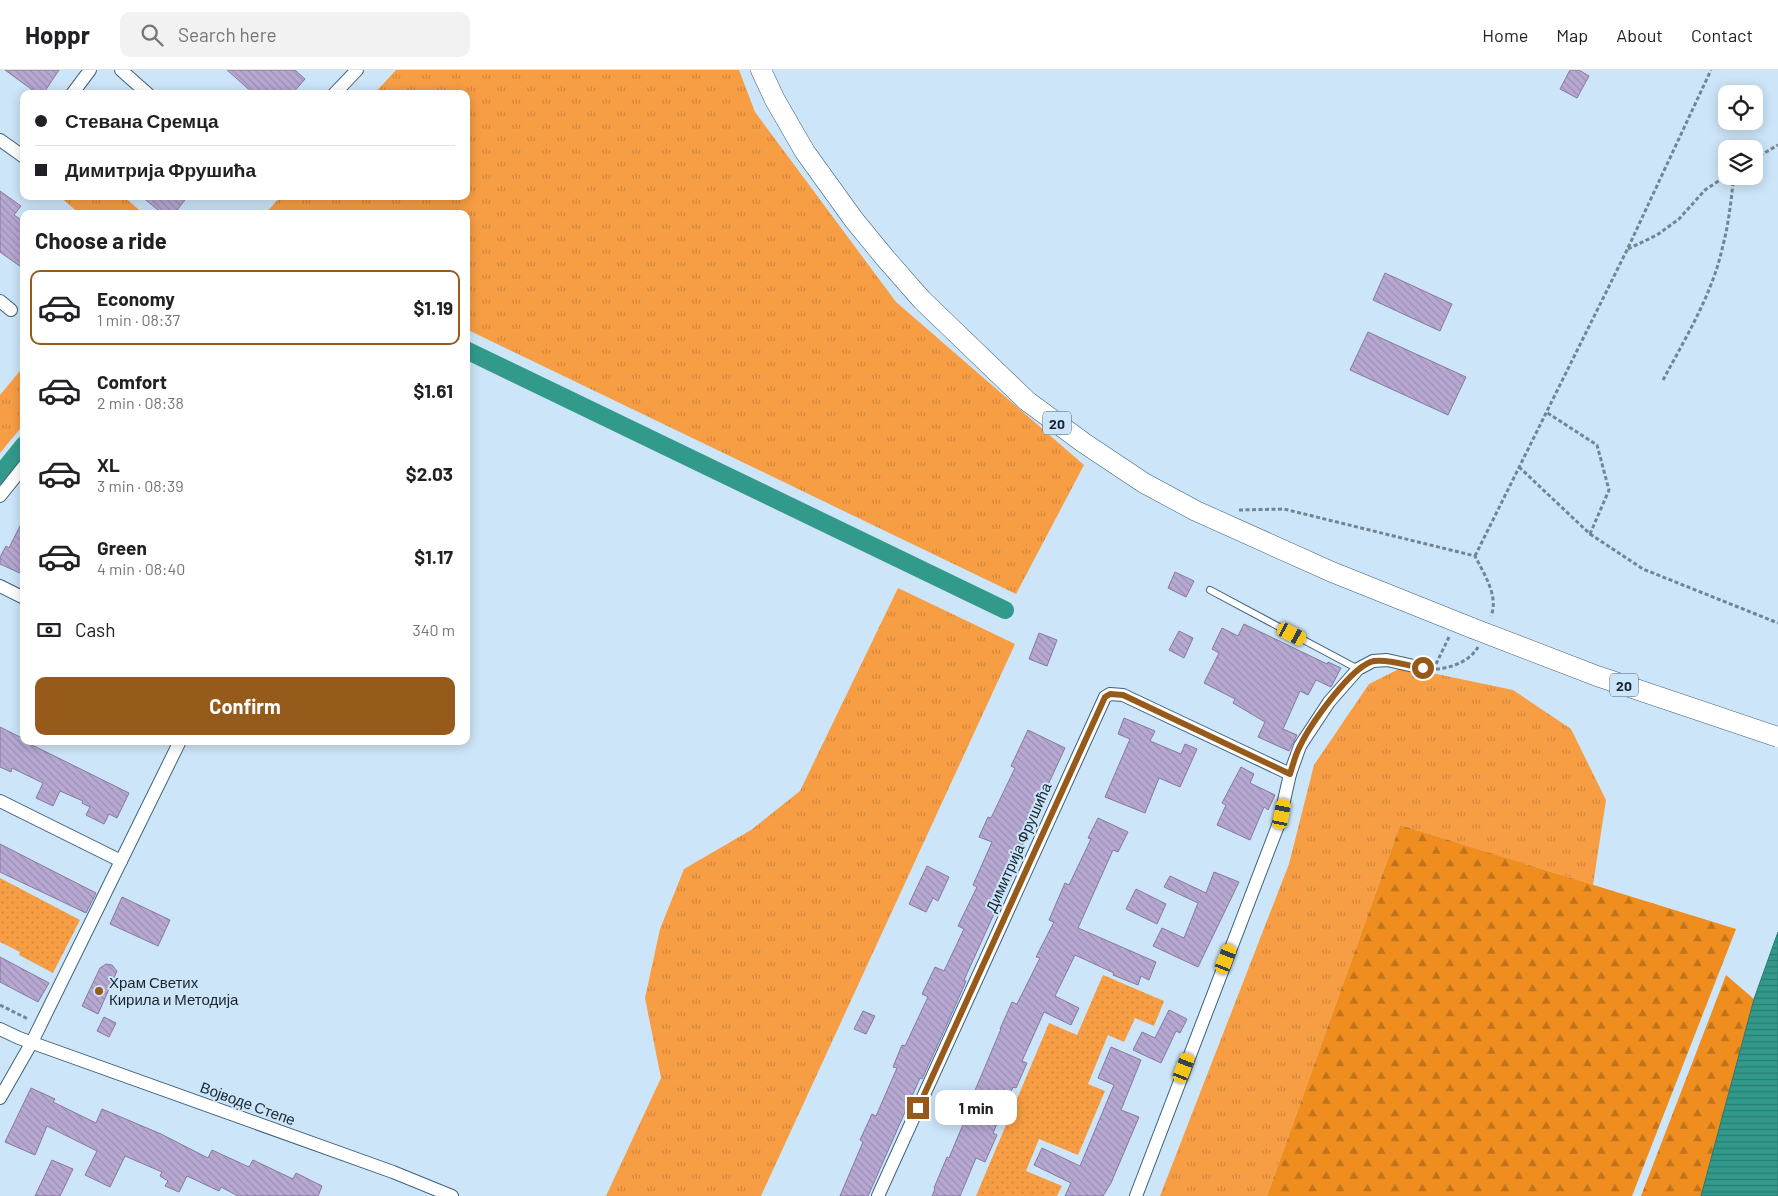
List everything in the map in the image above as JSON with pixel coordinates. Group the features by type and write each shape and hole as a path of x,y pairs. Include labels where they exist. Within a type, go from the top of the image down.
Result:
{"main road":[{"name":"20","path":"760,70 805,152 879,252 922,300 1026,401 1144,483 1196,510 1332,572 1598,676 1778,737"}],"street":[{"path":"75,90 90,70"},
{"path":"121,70 144,90"},
{"path":"337,90 354,71"},
{"path":"0,140 20,155"},
{"path":"0,301 11,310"},
{"path":"0,496 20,471"},
{"path":"0,586 20,596"},
{"path":"1136,1196 1279,822 1290,774 1300,746 1329,702 1358,669 1373,661 1387,660 1428,669"},
{"name":"Димитрија Фрушића","path":"878,1196 1105,697 1110,694 1123,695 1290,774"},
{"path":"0,1098 32,1042 178,745"},
{"path":"0,801 121,861"},
{"name":"Војводе Степе","path":"0,1029 19,1038 392,1172 452,1196"}],"lane":[{"path":"1210,590 1358,669"}],"path":[{"path":"1475,556 1627,250 1711,70"},
{"path":"1763,154 1778,145"},
{"path":"1627,250 1658,235 1679,220 1705,190 1718,181"},
{"path":"1663,380 1707,294 1717,266 1723,247 1733,185"},
{"path":"1546,412 1597,445 1609,490 1590,534"},
{"path":"1519,467 1590,534 1643,569 1778,623"},
{"path":"1235,510 1284,508 1475,556 1492,590 1492,612"},
{"path":"1428,669 1448,636 1465,642 1472,628"},
{"path":"1428,669 1441,669 1462,662 1476,650"},
{"path":"0,1005 28,1019 19,1038"}],"green space":[{"path":"396,70 739,70 755,112 896,302 1084,465 1016,594 470,331 470,210 269,210 277,200 470,200 470,90 378,90"},
{"path":"64,200 128,200 139,210 75,210"},
{"path":"20,371 20,429 0,453 0,395"},
{"path":"898,588 1015,644 761,1196 606,1196 661,1078 645,998 660,929 684,869 751,830 800,791"},
{"path":"1403,667 1513,690 1571,729 1606,800 1593,885 1400,825 1267,1196 1160,1196 1289,864 1314,765 1369,684"},
{"path":"1400,825 1736,929 1632,1196 1267,1196"},
{"path":"0,878 80,920 53,973 19,955 20,952 0,942"},
{"path":"1103,975 1164,1001 1154,1026 1135,1018 1124,1042 1108,1035 1088,1084 1105,1091 1078,1155 1039,1139 1026,1171 1062,1186 1057,1196 976,1196 1049,1023 1077,1035"},
{"path":"1726,975 1754,999 1701,1196 1641,1196"}],"shaded area":[{"path":"1778,932 1778,1196 1701,1196 1754,999"}],"building":[{"path":"5,70 59,70 46,90 32,90"},
{"path":"227,70 295,70 305,79 295,90 250,90"},
{"path":"1570,70 1579,70 1589,76 1577,98 1560,89"},
{"path":"0,191 21,206 14,215 20,219 20,266 0,252"},
{"path":"146,200 185,200 177,210 158,210"},
{"path":"1385,273 1452,304 1440,331 1373,300"},
{"path":"1368,332 1466,377 1448,415 1350,370"},
{"path":"20,526 20,573 0,564 0,557 6,546 9,548"},
{"path":"1175,572 1194,581 1186,597 1168,588"},
{"path":"1244,624 1327,664 1328,662 1341,668 1331,687 1316,680 1308,695 1300,691 1283,729 1297,735 1289,751 1258,737 1265,722 1233,703 1235,699 1204,683 1219,653 1212,649 1222,628 1238,636"},
{"path":"1179,631 1193,638 1184,658 1169,650"},
{"path":"1039,633 1057,640 1047,666 1029,659"},
{"path":"1124,718 1155,731 1150,741 1181,754 1185,744 1197,749 1180,787 1159,778 1145,813 1105,797 1130,739 1118,734"},
{"path":"0,727 20,737 20,745 32,745 129,793 117,818 109,814 104,824 86,815 90,807 82,803 83,801 60,791 53,806 36,798 43,783 12,768 11,772 0,767"},
{"path":"1028,730 1065,748 1022,841 1024,842 1010,871 1013,872 964,980 966,981 949,1020 922,1079 920,1078 868,1196 840,1196 863,1142 860,1140 872,1114 876,1116 897,1068 893,1067 902,1045 905,1046 928,997 922,994 935,967 944,971 964,929 958,926 977,887 973,885 992,842 979,837 988,817 991,818 1015,768 1011,766"},
{"path":"1241,767 1254,774 1250,783 1275,795 1268,810 1264,807 1250,840 1217,825 1226,805 1222,803"},
{"path":"1098,818 1128,832 1118,852 1113,850 1078,928 1156,962 1149,980 1141,976 1138,985 1113,975 1114,973 1075,955 1055,996 1079,1008 1071,1025 1044,1012 1022,1061 1027,1063 1016,1088 1013,1087 993,1133 997,1135 985,1162 976,1158 960,1196 932,1196 947,1157 949,1158 967,1115 965,1114 1000,1029 1012,1002 1017,1004 1040,958 1036,957 1054,922 1049,920 1065,883 1069,885 1091,839 1088,838"},
{"path":"0,844 96,893 86,913 0,872"},
{"path":"927,866 949,877 938,901 933,898 926,912 909,904"},
{"path":"1214,872 1239,882 1198,967 1153,946 1162,928 1184,938 1198,903 1164,887 1170,876 1206,893"},
{"path":"1136,889 1166,904 1157,924 1126,909"},
{"path":"122,897 170,920 158,946 110,924"},
{"path":"0,957 49,983 38,1002 0,982"},
{"name":"Храм Светих Кирила и Методија","path":"106,964 112,965 117,971 98,1014 82,1006 100,968"},
{"path":"1169,1010 1187,1019 1180,1033 1176,1031 1161,1063 1133,1050 1142,1032 1155,1038"},
{"path":"863,1011 875,1016 866,1034 854,1029"},
{"path":"104,1017 116,1023 109,1037 97,1031"},
{"path":"1111,1047 1141,1060 1121,1110 1139,1117 1111,1183 1103,1196 1065,1196 1071,1183 1034,1165 1042,1148 1080,1166 1114,1085 1098,1078"},
{"path":"31,1088 55,1099 53,1102 96,1123 102,1109 161,1134 208,1158 212,1150 249,1167 253,1160 293,1179 296,1173 322,1186 318,1196 238,1196 221,1187 219,1191 187,1176 179,1192 165,1186 168,1181 160,1176 162,1172 125,1156 110,1187 85,1175 97,1151 47,1126 35,1155 5,1142"},
{"path":"52,1160 73,1169 60,1196 35,1196"}],"waterway":[{"path":"470,352 1005,610"},
{"path":"0,475 20,450"}],"place":[{"name":"Храм Светих Кирила и Методија","path":"99,991"}],"route":[{"path":"918,1108 1105,697 1110,694 1123,695 1290,774 1300,746 1308,732 1329,702 1358,669 1373,661 1387,660 1411,667 1423,668"}]}
